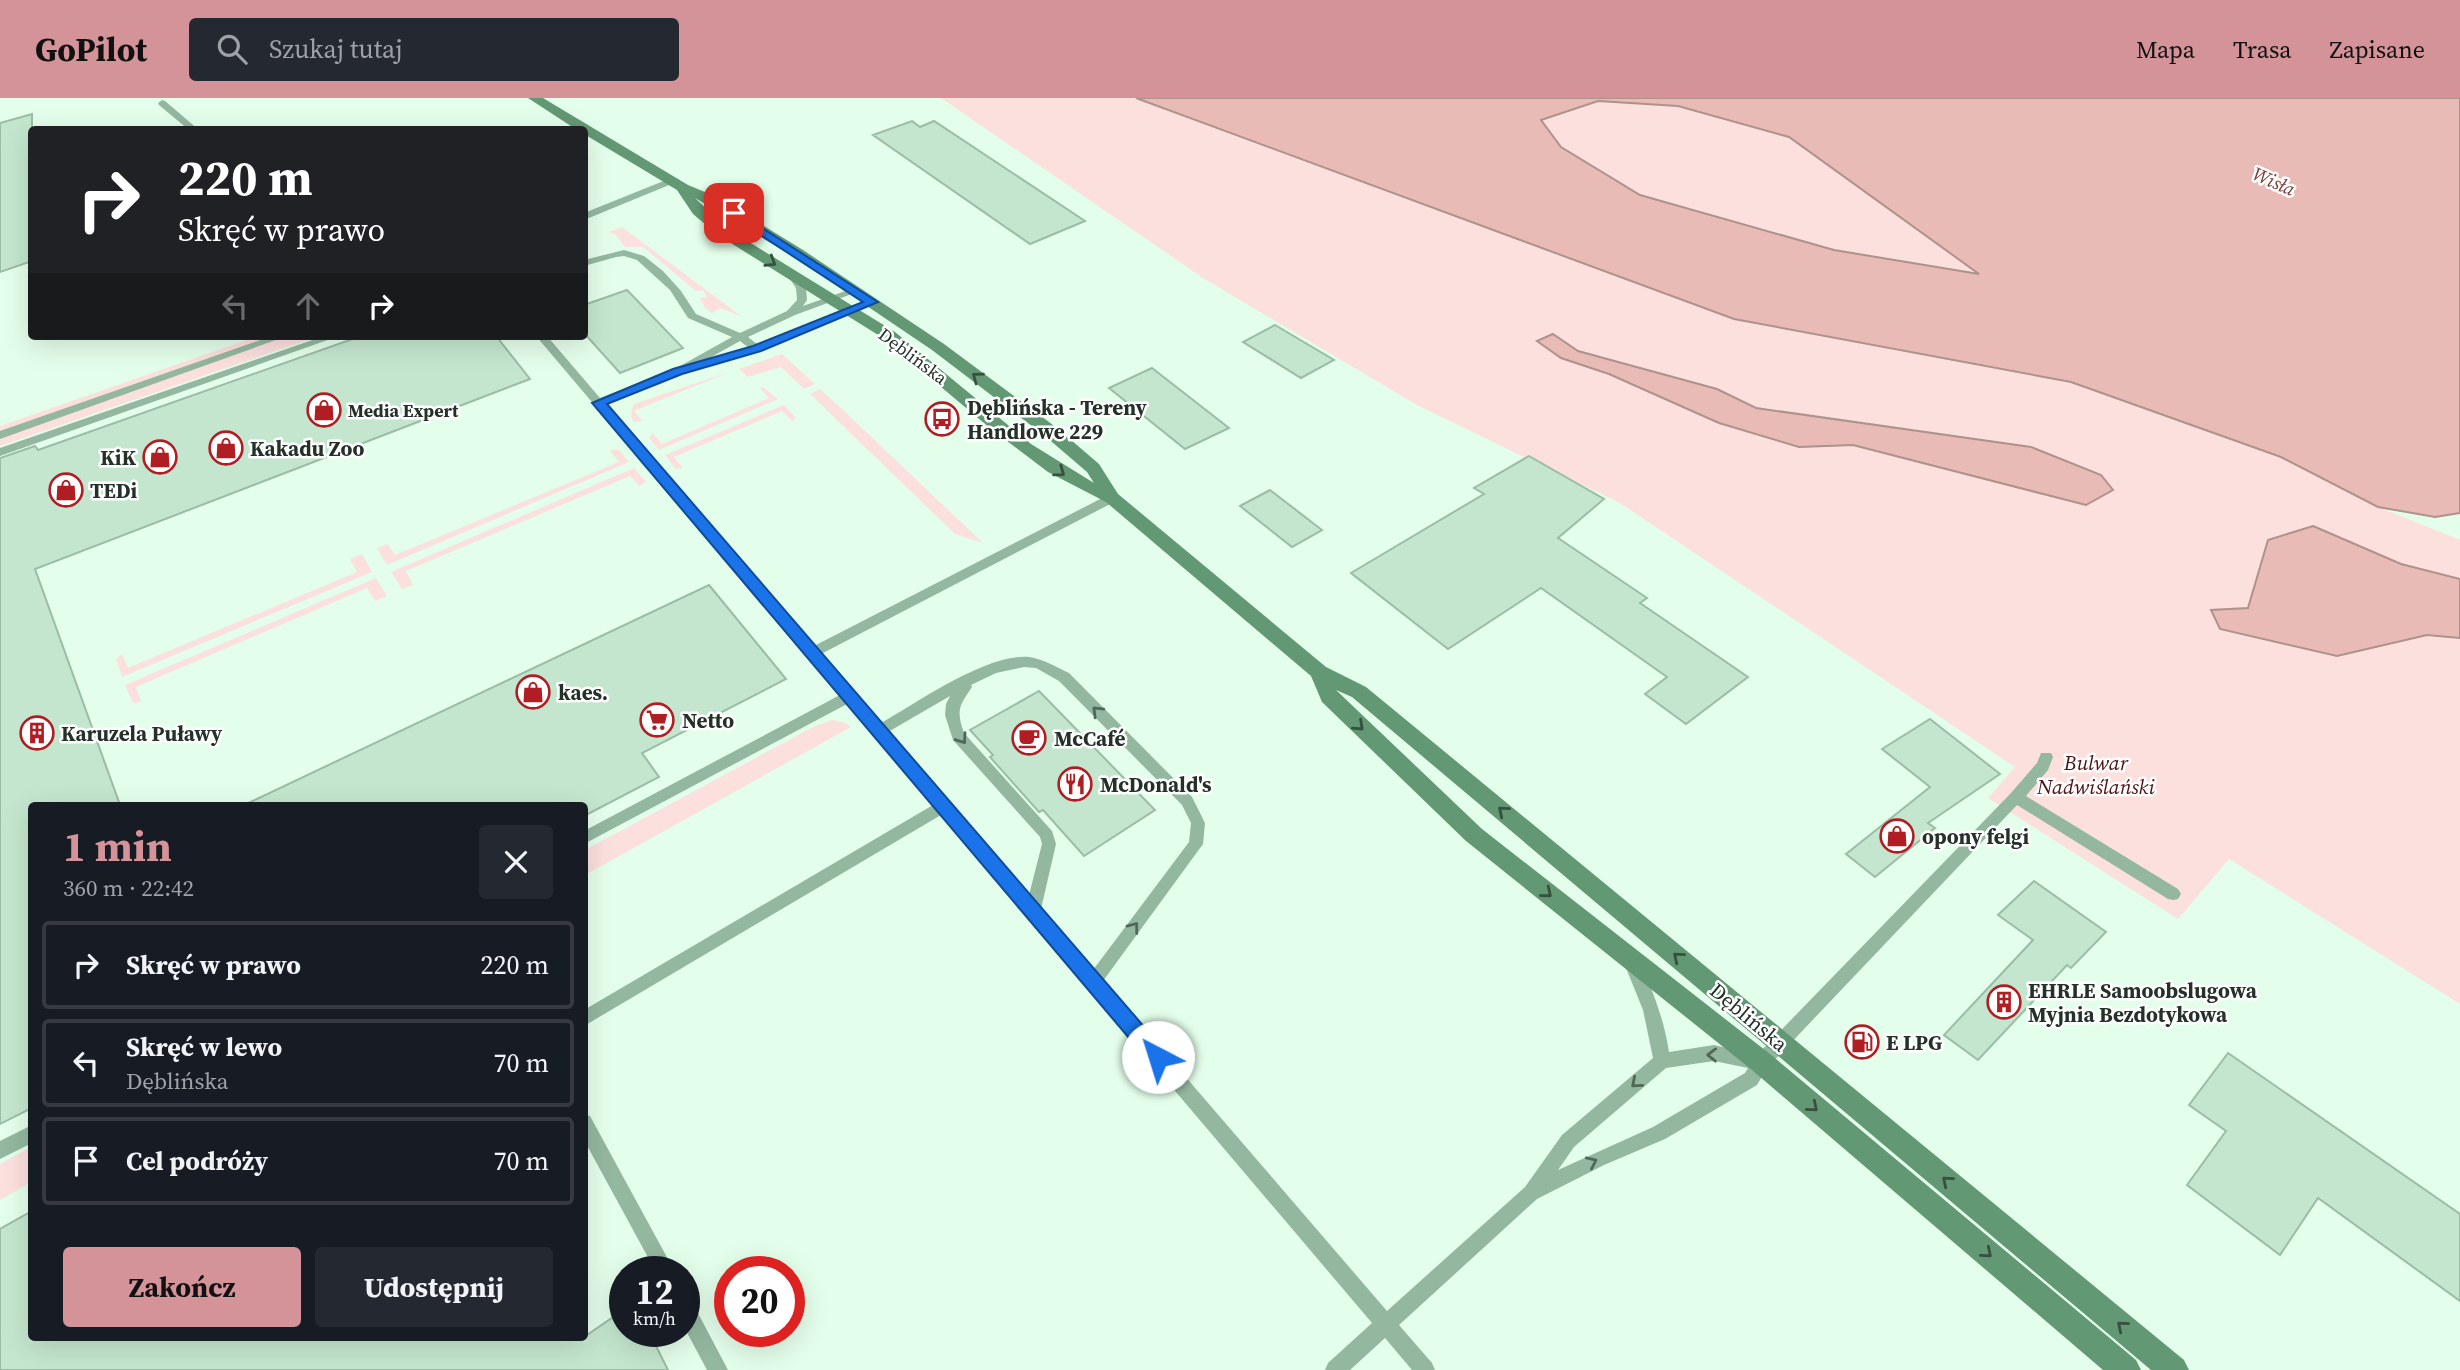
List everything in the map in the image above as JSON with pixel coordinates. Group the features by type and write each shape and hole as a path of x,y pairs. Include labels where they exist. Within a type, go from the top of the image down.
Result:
{"main road":[{"name":"Dęblińska","path":"534,98 580,126"},
{"name":"Dęblińska","path":"588,131 677,185 712,200 872,302 1051,432 1093,468 1112,498"},
{"name":"Dęblińska","path":"677,185 694,209 731,237 887,334 1071,480 1112,498 1319,672 1359,692 2174,1370"},
{"name":"Dęblińska","path":"1319,672 1329,697 1475,835 1761,1062 2126,1370"}],"lane":[{"path":"162,103 190,126"},
{"path":"588,216 677,185"},
{"path":"588,262 612,254 625,253 643,257 681,293 692,316 741,337 757,349"},
{"path":"791,313 802,300 801,288 793,276"},
{"path":"677,372 791,313 855,291"},
{"path":"599,403 677,372 757,349 872,302"},
{"path":"0,435 271,340"},
{"path":"0,452 322,340"},
{"path":"544,340 1425,1370"},
{"path":"813,652 1112,498"},
{"path":"879,731 996,667 1023,662 1045,666 1064,677 1187,801 1198,823 1196,844 1093,982"},
{"path":"971,681 954,698 950,716 958,736 1047,835 1049,844 1032,910"},
{"path":"588,836 850,696"},
{"path":"1531,1193 1680,1121 1751,1079 1761,1062 2016,797 2043,766 2046,757"},
{"path":"2016,797 2173,894"},
{"path":"588,1017 944,806"},
{"path":"1630,960 1651,1002 1660,1034 1662,1061"},
{"path":"1335,1370 1531,1193 1568,1141 1662,1061 1714,1053 1761,1062"},
{"path":"588,1129 657,1256"},
{"path":"0,1150 28,1135"},
{"path":"700,1337 718,1370"}],"green space":[{"name":"Bulwar Nadwiślański","path":"941,98 1136,98 1734,319 2071,382 2281,457 2378,507 2460,540 2460,579 2401,564 2313,526 2268,540 2248,608 2212,610 2337,656 2427,635 2460,638 2460,1004 2229,859 2178,919 1988,798 2015,767 1620,503 1552,470 1529,455 1526,458 1417,405 1203,278","holes":["1553,335 1578,351 1717,389 1756,408 2031,447 2086,504 1853,445 1799,447 1719,423 1609,374 1561,358"]},
{"path":"1598,101 1678,106 1789,137 1981,275 1834,250 1640,195 1561,147 1540,120"},
{"path":"622,227 741,316 720,308 712,313 705,308 700,298 707,297 703,290 696,291 643,247 625,247 616,235 609,232"},
{"path":"247,340 307,340 0,446 0,426"},
{"path":"782,354 815,384 804,389 781,367 748,377 739,369"},
{"path":"729,372 634,411 642,421 634,422 631,413 634,404"},
{"path":"763,387 778,399 659,450 649,438 653,433 662,444 769,398 760,388"},
{"path":"820,389 983,543 955,534 810,394"},
{"path":"784,405 796,418 792,421 782,411 674,457 683,468 676,469 665,455"},
{"path":"619,450 629,462 387,565 377,548 388,544 395,555 619,462 610,451"},
{"path":"634,468 646,482 640,486 630,476 406,571 413,585 402,589 391,572"},
{"path":"362,554 372,572 122,677 116,659 122,654 128,668 357,572 350,559"},
{"path":"376,578 387,596 375,601 367,588 136,687 141,702 133,703 125,685"},
{"path":"832,720 851,727 588,873 588,848 815,726"},
{"path":"28,1149 28,1184 0,1200 0,1164"}],"water":[{"name":"Wisła","path":"1136,98 2460,98 2460,513 2435,517 2378,507 2281,457 2071,382 1734,319","holes":["1598,101 1678,106 1789,137 1979,274 1834,250 1640,195 1561,147 1541,120"]},
{"path":"1553,334 1578,351 1717,389 1756,408 2031,447 2101,475 2113,490 2086,505 1853,445 1799,447 1719,423 1609,374 1561,358 1537,341"},
{"path":"2313,526 2401,564 2460,579 2460,638 2427,635 2337,656 2220,629 2211,610 2248,608 2268,540"}],"building":[{"path":"32,114 32,126 28,126 28,262 0,272 0,123"},
{"path":"912,121 920,127 934,121 1085,221 1030,244 873,135"},
{"path":"627,290 683,348 620,373 588,337 588,304"},
{"path":"1275,325 1334,360 1301,378 1243,342"},
{"name":"Karuzela Puławy","path":"350,340 499,340 530,379 35,569 119,802 28,802 28,1110 0,1124 0,458 35,446 38,450"},
{"path":"1152,368 1229,428 1185,449 1109,388"},
{"path":"1529,456 1604,499 1558,538 1647,598 1640,603 1748,677 1686,724 1645,694 1667,677 1541,588 1448,649 1351,573 1484,494 1474,488"},
{"path":"1270,490 1322,530 1292,547 1240,506"},
{"path":"709,585 786,679 642,753 659,777 588,814 588,802 250,802"},
{"name":"McDonald's","path":"1039,691 1155,810 1084,856 1043,810 1039,812 970,730"},
{"path":"1930,719 2000,774 1928,823 1935,828 1875,877 1846,854 1930,787 1882,749"},
{"path":"2034,881 2106,932 2071,968 2067,965 1978,1060 1944,1035 2033,940 1998,915"},
{"path":"2228,1053 2460,1214 2460,1301 2318,1198 2280,1255 2187,1185 2226,1131 2189,1105"},
{"path":"28,1213 28,1341 588,1341 588,1334 609,1320 609,1347 656,1347 668,1370 0,1370 0,1229"}],"place":[{"name":"Media Expert","path":"324,410"},
{"name":"Dęblińska - Tereny Handlowe 229","path":"942,419"},
{"name":"Kakadu Zoo","path":"226,448"},
{"name":"KiK","path":"160,457"},
{"name":"TEDi","path":"66,490"},
{"name":"kaes.","path":"533,692"},
{"name":"Netto","path":"657,720"},
{"name":"Karuzela Puławy","path":"37,733"},
{"name":"McCafé","path":"1029,738"},
{"name":"McDonald's","path":"1075,784"},
{"name":"opony felgi","path":"1897,836"},
{"name":"EHRLE Samoobslugowa Myjnia Bezdotykowa","path":"2004,1002"},
{"name":"E LPG","path":"1862,1042"}],"route":[{"path":"734,213 872,302 757,349 677,372 599,403 1158,1057"}]}
